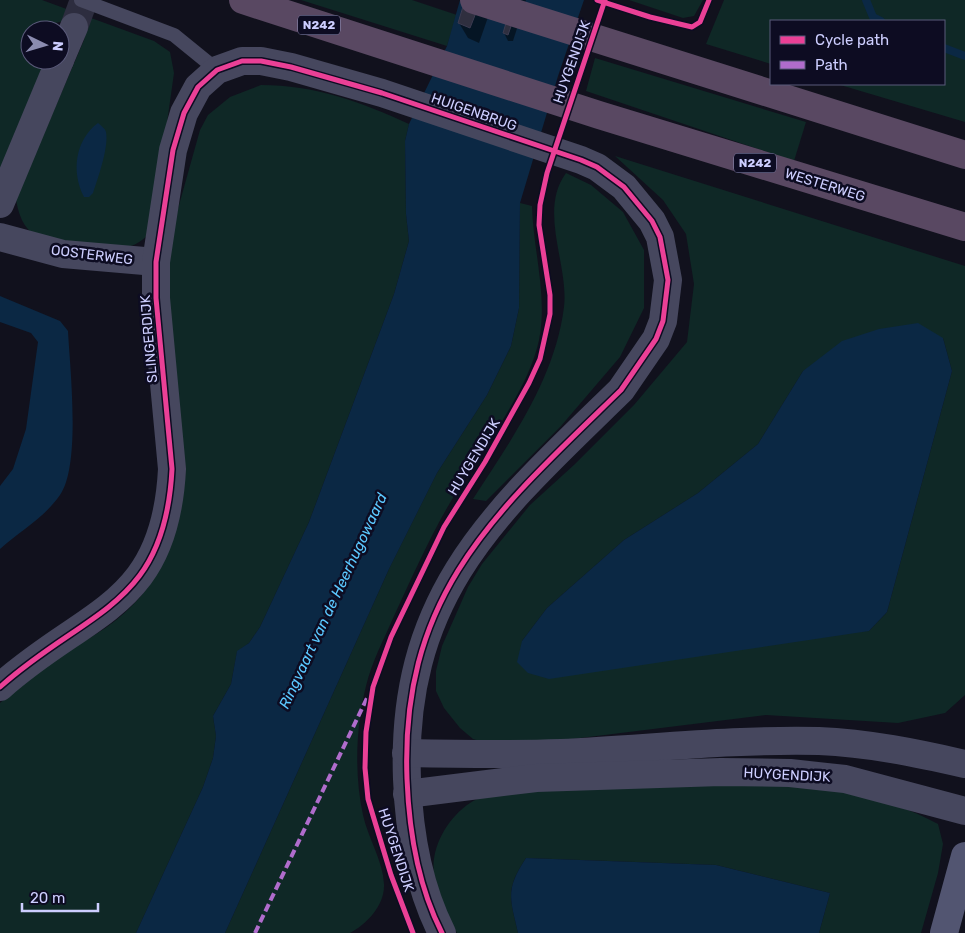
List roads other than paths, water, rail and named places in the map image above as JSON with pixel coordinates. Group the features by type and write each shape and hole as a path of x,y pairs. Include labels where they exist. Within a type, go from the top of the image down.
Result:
{"highway":[{"name":"WESTERWEG","path":"243,0 599,115 965,227"},
{"path":"474,0 965,154"}],"main road":[{"path":"944,933 965,856"}],"street":[{"path":"70,36 74,27"},
{"name":"SLINGERDIJK","path":"0,687 27,663 80,629 125,594 149,563 160,540 171,493 172,469 156,298 156,262 178,130 193,95 208,76 217,70 242,61 266,62 332,77 382,93"},
{"path":"0,204 56,70"},
{"name":"HUIGENBRUG","path":"382,93 559,152 597,168 612,177 624,186 652,220 660,237 668,280 663,321 651,348 621,390 509,501 463,560 428,627 414,673 406,753"},
{"name":"OOSTERWEG","path":"0,237 63,254 156,262"},
{"path":"442,933 420,874 413,839 407,794 406,753 492,755 719,743 820,741 895,750 965,764"},
{"name":"HUYGENDIJK","path":"407,794 536,778 721,772 790,772 845,779 965,811"}],"lane":[{"path":"81,0 174,35 217,70"}],"water":[{"name":"Ringvaart van de Heerhugowaard","path":"460,0 584,0 558,76 520,203 519,308 511,346 487,395 437,473 389,569 225,933 136,933 203,787 213,758 216,736 213,716 231,684 237,651 249,643 260,627 309,522 394,294 409,241 406,214 405,141 409,124 447,46"},
{"path":"98,123 106,132 105,154 93,193 89,197 84,197 77,177 78,157 84,138"},
{"path":"0,296 60,321 68,331 73,416 70,462 66,481 60,495 39,517 0,549 0,486 13,469 26,429 38,342 31,333 0,322"},
{"path":"918,323 943,338 952,371 887,612 869,631 549,679 528,673 517,662 522,641 547,608 624,540 698,493 758,444 803,371 842,341 879,329"},
{"path":"526,858 716,865 830,893 819,933 518,933 511,894 515,878"}],"waterway":[{"path":"866,0 873,17 879,20"},
{"path":"945,48 965,56"}],"tunnel":[{"path":"74,27 84,0"}]}
